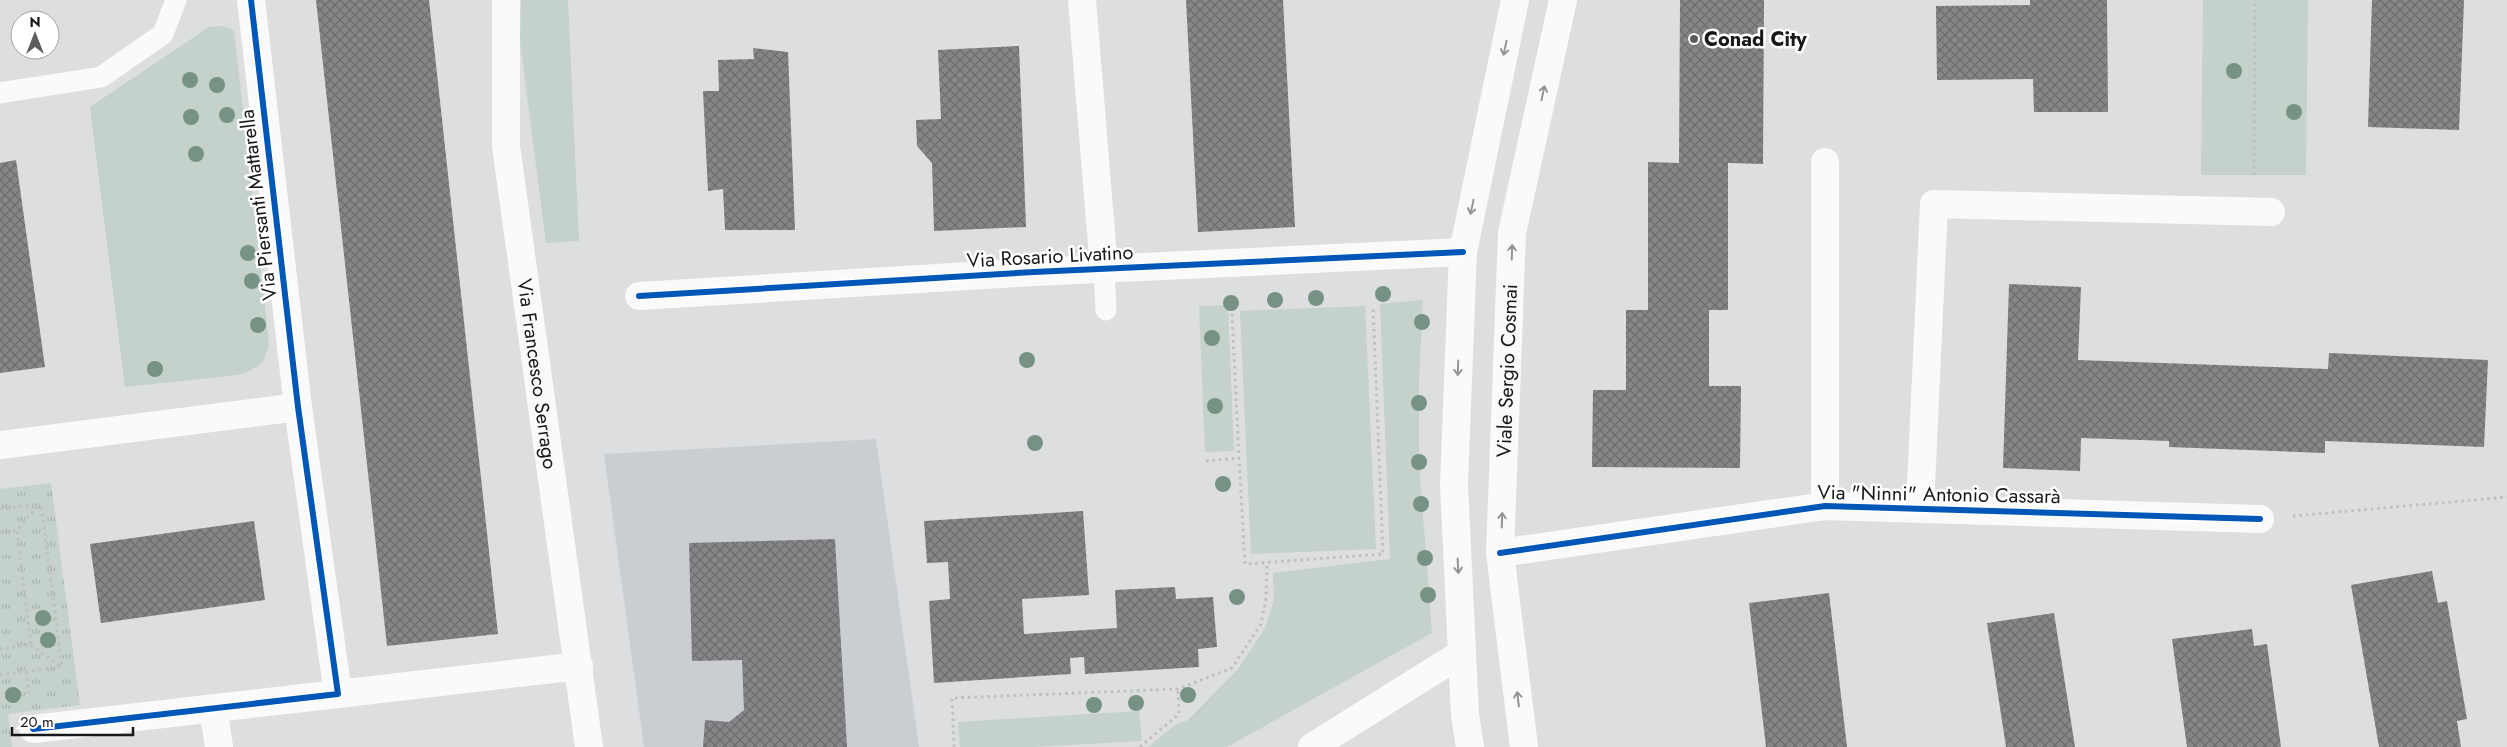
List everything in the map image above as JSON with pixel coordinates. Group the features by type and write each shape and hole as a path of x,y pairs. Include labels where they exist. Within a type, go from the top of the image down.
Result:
{"street":[{"name":"Via Piersanti Mattarella","path":"251,0 298,407 338,694"},
{"name":"Via Francesco Serrago","path":"506,0 506,146 589,747"},
{"name":"Via Rosario Livatino","path":"1082,0 1104,269"},
{"path":"1470,747 1465,715 1454,484 1463,252 1515,0"},
{"name":"Viale Sergio Cosmai","path":"1524,747 1500,553 1512,233 1563,0"},
{"name":"Via \"Ninni\" Antonio Cassarà","path":"1825,162 1825,506"},
{"name":"Via \"Ninni\" Antonio Cassarà","path":"1920,508 1934,204 2270,212"},
{"name":"Via Rosario Livatino","path":"639,296 1104,269 1463,252"},
{"path":"0,444 298,407"},
{"name":"Via \"Ninni\" Antonio Cassarà","path":"1500,553 1825,506 2260,519"},
{"path":"1312,747 1462,654"},
{"path":"34,729 579,666"},
{"path":"214,708 219,747"}],"lane":[{"path":"0,93 101,77 163,34 176,0"},
{"path":"1104,269 1106,310"}],"path":[{"path":"2254,175 2255,0"},
{"path":"1232,314 1245,564 1383,554 1373,306"},
{"path":"1206,461 1239,458"},
{"path":"2260,519 2507,497"},
{"path":"0,509 41,504"},
{"path":"0,532 17,530 41,504"},
{"path":"41,504 62,667"},
{"path":"17,530 31,645"},
{"path":"954,747 952,698 1178,689 1232,668 1261,624 1266,600 1267,562"},
{"path":"0,649 31,645 62,667"},
{"path":"0,675 62,667"},
{"path":"1140,747 1179,714 1178,689"}],"shaded area":[{"path":"876,439 919,747 644,747 604,454"}],"green space":[{"path":"521,0 568,0 579,241 546,243 520,42"},
{"path":"2203,0 2308,0 2306,175 2201,175"},
{"path":"209,27 226,27 234,31 269,343 260,365 238,375 125,387 90,107"},
{"path":"1423,300 1419,381 1419,462 1432,633 1227,747 1148,747 1175,725 1188,720 1238,669 1265,628 1274,600 1273,573 1390,559 1380,304"},
{"path":"1228,305 1234,451 1205,452 1199,306"},
{"path":"1365,306 1376,549 1251,554 1240,311"},
{"path":"51,483 80,705 8,714 12,747 0,747 0,489"},
{"path":"1139,711 1142,741 1035,747 960,747 958,722"}],"building":[{"path":"316,0 429,0 498,634 387,646"},
{"path":"1186,0 1283,0 1295,227 1198,232"},
{"path":"1680,0 1764,0 1763,164 1728,163 1728,310 1709,310 1709,386 1741,386 1740,468 1592,467 1593,390 1626,390 1626,310 1648,310 1648,162 1679,163"},
{"path":"2030,0 2107,0 2108,112 2034,112 2033,79 1937,80 1936,6 2030,5"},
{"path":"2372,0 2464,0 2459,130 2368,127"},
{"path":"1019,46 1026,227 934,231 932,163 917,146 916,120 941,119 938,50"},
{"path":"753,48 788,52 795,230 725,230 723,189 708,191 703,91 719,91 718,60 754,59"},
{"path":"16,160 45,367 0,373 0,163"},
{"path":"2009,284 2081,287 2078,360 2328,369 2329,353 2488,360 2484,447 2325,441 2325,453 2169,447 2169,441 2081,438 2080,471 2003,468"},
{"path":"1083,511 1089,595 1022,599 1024,634 1117,628 1115,590 1175,587 1176,599 1213,597 1217,647 1198,649 1199,667 1085,674 1084,657 1070,658 1071,674 934,683 929,601 950,599 948,562 927,563 924,521"},
{"path":"254,521 265,600 101,623 90,544"},
{"path":"835,539 847,747 703,747 705,720 729,722 744,710 742,660 692,661 689,543"},
{"path":"2432,571 2438,603 2447,601 2467,719 2457,721 2461,747 2379,747 2351,585"},
{"path":"1829,593 1847,747 1766,747 1749,603"},
{"path":"2054,613 2075,747 2006,747 1987,623"},
{"path":"2252,629 2254,646 2267,644 2281,747 2187,747 2172,639"}],"cycle path":[{"path":"33,729 338,694 298,407 251,0"},
{"path":"639,296 1034,272 1463,252"},
{"path":"1500,553 1825,506 2260,519"}],"place":[{"name":"Conad City","path":"1694,39"}]}
